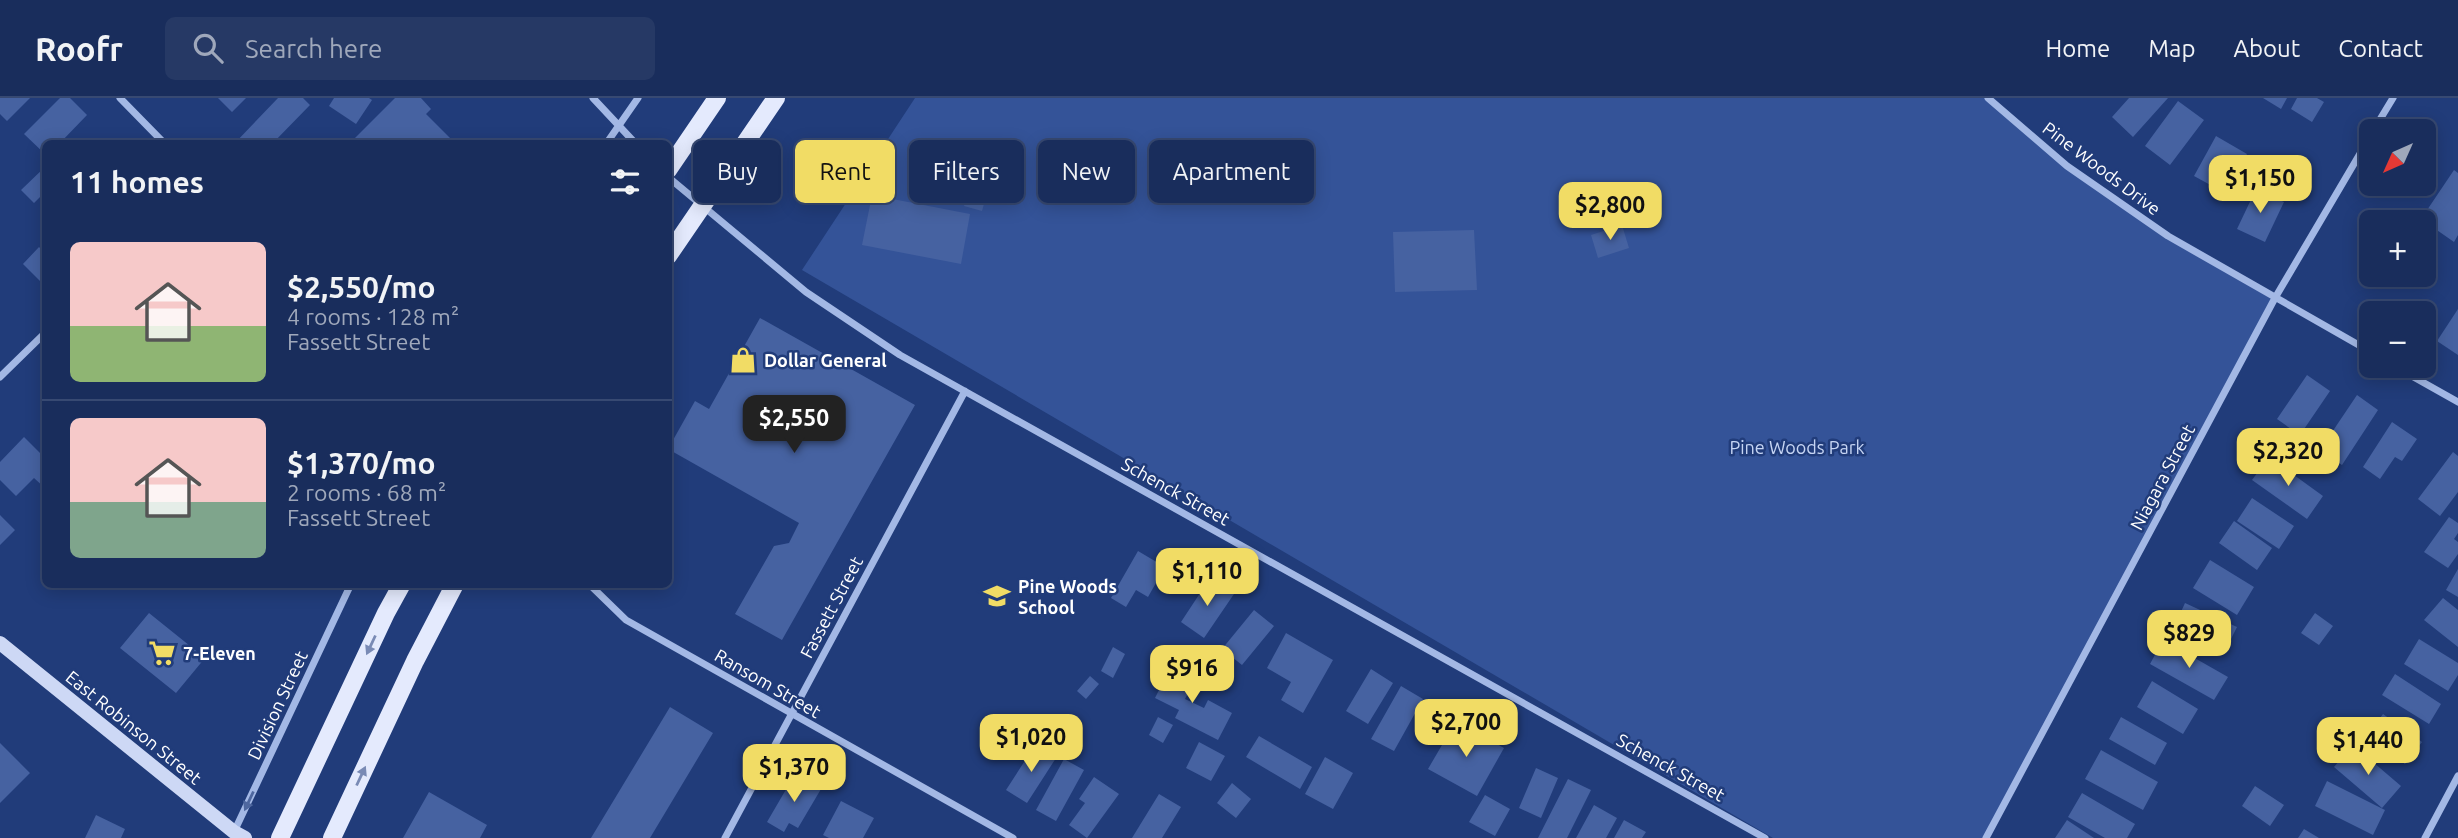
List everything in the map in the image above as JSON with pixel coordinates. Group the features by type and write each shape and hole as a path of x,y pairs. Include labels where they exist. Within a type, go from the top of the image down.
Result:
{"main road":[{"path":"672,164 718,98"},
{"path":"672,250 776,98"},
{"path":"279,838 400,588"},
{"path":"332,838 415,661 453,588"}],"street":[{"path":"120,98 161,140"},
{"path":"593,98 632,140"},
{"path":"609,140 638,98"},
{"name":"Pine Woods Drive","path":"1988,98 2067,166 2168,236 2359,345"},
{"name":"Niagara Street","path":"2380,119 2393,98"},
{"name":"Niagara Street","path":"1986,838 2275,298 2359,155"},
{"name":"Schenck Street","path":"672,180 772,266 844,319 965,391 1765,838"},
{"path":"0,377 42,336"},
{"path":"2416,378 2458,402"},
{"name":"Fassett Street","path":"725,838 965,391"},
{"name":"Division Street","path":"237,836 349,588"},
{"name":"Ransom Street","path":"593,588 626,620 1013,838"},
{"name":"East Robinson Street","path":"0,643 237,836"},
{"path":"2425,838 2458,776"}],"green space":[{"name":"Pine Woods Park","path":"915,98 1988,98 2067,166 2168,236 2275,298 1986,838 1773,838 802,270 846,203 895,203 895,140 887,140"}],"building":[{"path":"0,98 30,98 7,121 0,114"},
{"path":"60,98 70,98 87,115 63,140 42,140 42,151 24,134"},
{"path":"218,98 246,98 232,112"},
{"path":"278,98 303,98 310,105 276,140 238,140"},
{"path":"334,98 372,100 356,124 329,106"},
{"path":"395,98 421,98 431,109 426,114 452,140 353,140"},
{"path":"2129,98 2168,98 2133,137 2112,117"},
{"path":"2263,98 2287,98 2281,109"},
{"path":"2297,98 2317,98 2324,102 2312,122 2291,109"},
{"path":"2178,101 2204,120 2170,165 2145,146"},
{"path":"2216,136 2247,154 2225,193 2194,176"},
{"path":"42,170 42,195 34,203 21,190"},
{"path":"2454,170 2458,173 2458,235 2454,242 2436,229 2436,210 2427,210"},
{"path":"2256,189 2284,202 2265,242 2237,229"},
{"path":"895,199 970,214 961,264 862,245 870,203 895,203"},
{"path":"965,203 984,203 982,211 964,206"},
{"path":"1622,225 1629,248 1598,258 1591,235"},
{"path":"1474,230 1477,290 1395,292 1393,232"},
{"path":"39,247 42,250 42,281 41,282 23,264"},
{"path":"2458,309 2458,355 2437,341"},
{"path":"760,318 915,405 782,640 735,614 774,546 789,543 799,523 672,451 672,442 695,401 709,409"},
{"path":"2307,375 2330,391 2300,435 2312,443 2302,458 2288,447 2298,434 2277,419"},
{"path":"2357,395 2378,410 2342,465 2320,450"},
{"path":"2392,422 2417,439 2402,461 2395,457 2380,479 2363,467"},
{"path":"24,437 42,455 42,485 34,478 16,496 0,480 0,462"},
{"path":"2453,452 2458,456 2458,492 2440,516 2418,499"},
{"path":"2269,457 2323,496 2307,519 2252,480"},
{"path":"2252,498 2294,526 2279,549 2237,521"},
{"path":"0,515 15,530 0,545"},
{"path":"2449,517 2458,523 2458,533 2454,539 2458,542 2458,554 2448,568 2424,552"},
{"path":"2234,521 2272,548 2257,570 2219,543"},
{"path":"1138,551 1165,567 1148,597 1136,590 1126,607 1111,598"},
{"path":"2210,560 2254,587 2237,615 2193,588"},
{"path":"2458,569 2458,597 2446,590"},
{"path":"1210,578 1234,594 1204,638 1181,622"},
{"path":"2443,598 2458,610 2458,647 2424,620"},
{"path":"2185,603 2237,627 2226,649 2175,625"},
{"path":"1254,610 1274,626 1242,665 1222,649"},
{"name":"7-Eleven","path":"149,613 205,658 176,693 120,648"},
{"path":"2315,613 2333,626 2319,645 2301,633"},
{"path":"1286,633 1333,660 1303,713 1281,700 1291,682 1267,668"},
{"path":"2419,639 2458,663 2458,675 2448,691 2404,664"},
{"path":"2163,640 2228,677 2214,700 2150,664"},
{"path":"1113,647 1125,654 1113,678 1101,671"},
{"path":"1171,666 1196,678 1185,699 1204,708 1208,700 1232,713 1218,740 1175,718 1179,710 1155,698"},
{"path":"1371,669 1393,683 1368,724 1346,711"},
{"path":"2395,674 2441,704 2429,724 2382,695"},
{"path":"1090,676 1099,684 1086,699 1077,691"},
{"path":"2152,681 2198,709 2183,734 2137,707"},
{"path":"1401,686 1423,699 1394,751 1371,739"},
{"path":"670,707 713,733 650,838 591,838"},
{"path":"2383,714 2422,742 2405,764 2366,737"},
{"path":"1158,717 1173,725 1163,743 1149,735"},
{"path":"2121,717 2167,743 2155,765 2109,739"},
{"path":"1456,721 1504,748 1477,796 1428,769"},
{"path":"1259,736 1312,767 1300,789 1246,757"},
{"path":"1199,742 1225,756 1211,781 1186,768"},
{"path":"0,743 30,773 0,803"},
{"path":"1035,745 1056,758 1027,803 1006,790"},
{"path":"2353,745 2401,786 2382,808 2334,767"},
{"path":"2101,750 2158,782 2143,810 2085,779"},
{"path":"1325,757 1353,773 1333,809 1305,794"},
{"path":"1064,759 1084,770 1056,821 1036,810"},
{"path":"1536,768 1558,778 1541,818 1519,808"},
{"path":"795,774 821,789 798,828 789,823 784,832 767,822"},
{"path":"1094,777 1119,794 1087,838 1069,825 1085,803 1079,799"},
{"path":"1568,779 1591,790 1567,838 1538,838"},
{"path":"2327,781 2385,810 2373,835 2315,806"},
{"path":"1232,783 1251,799 1236,818 1217,803"},
{"path":"2255,786 2284,805 2270,826 2242,806"},
{"path":"429,792 487,825 480,838 403,838"},
{"path":"2082,793 2135,824 2127,838 2105,838 2068,817"},
{"path":"1159,794 1181,807 1162,838 1132,838"},
{"path":"1485,795 1510,809 1495,836 1469,822"},
{"path":"841,801 874,818 863,838 829,838 823,835"},
{"path":"1594,805 1617,818 1606,838 1576,838"},
{"path":"96,815 125,829 121,838 85,838"},
{"path":"1624,820 1646,832 1642,838 1614,838"},
{"path":"2067,820 2094,838 2055,838"},
{"path":"2304,829 2319,838 2298,838"}],"place":[{"name":"Dollar General","path":"743,360"},
{"name":"Pine Woods School","path":"997,596"},
{"name":"7-Eleven","path":"162,653"}]}
